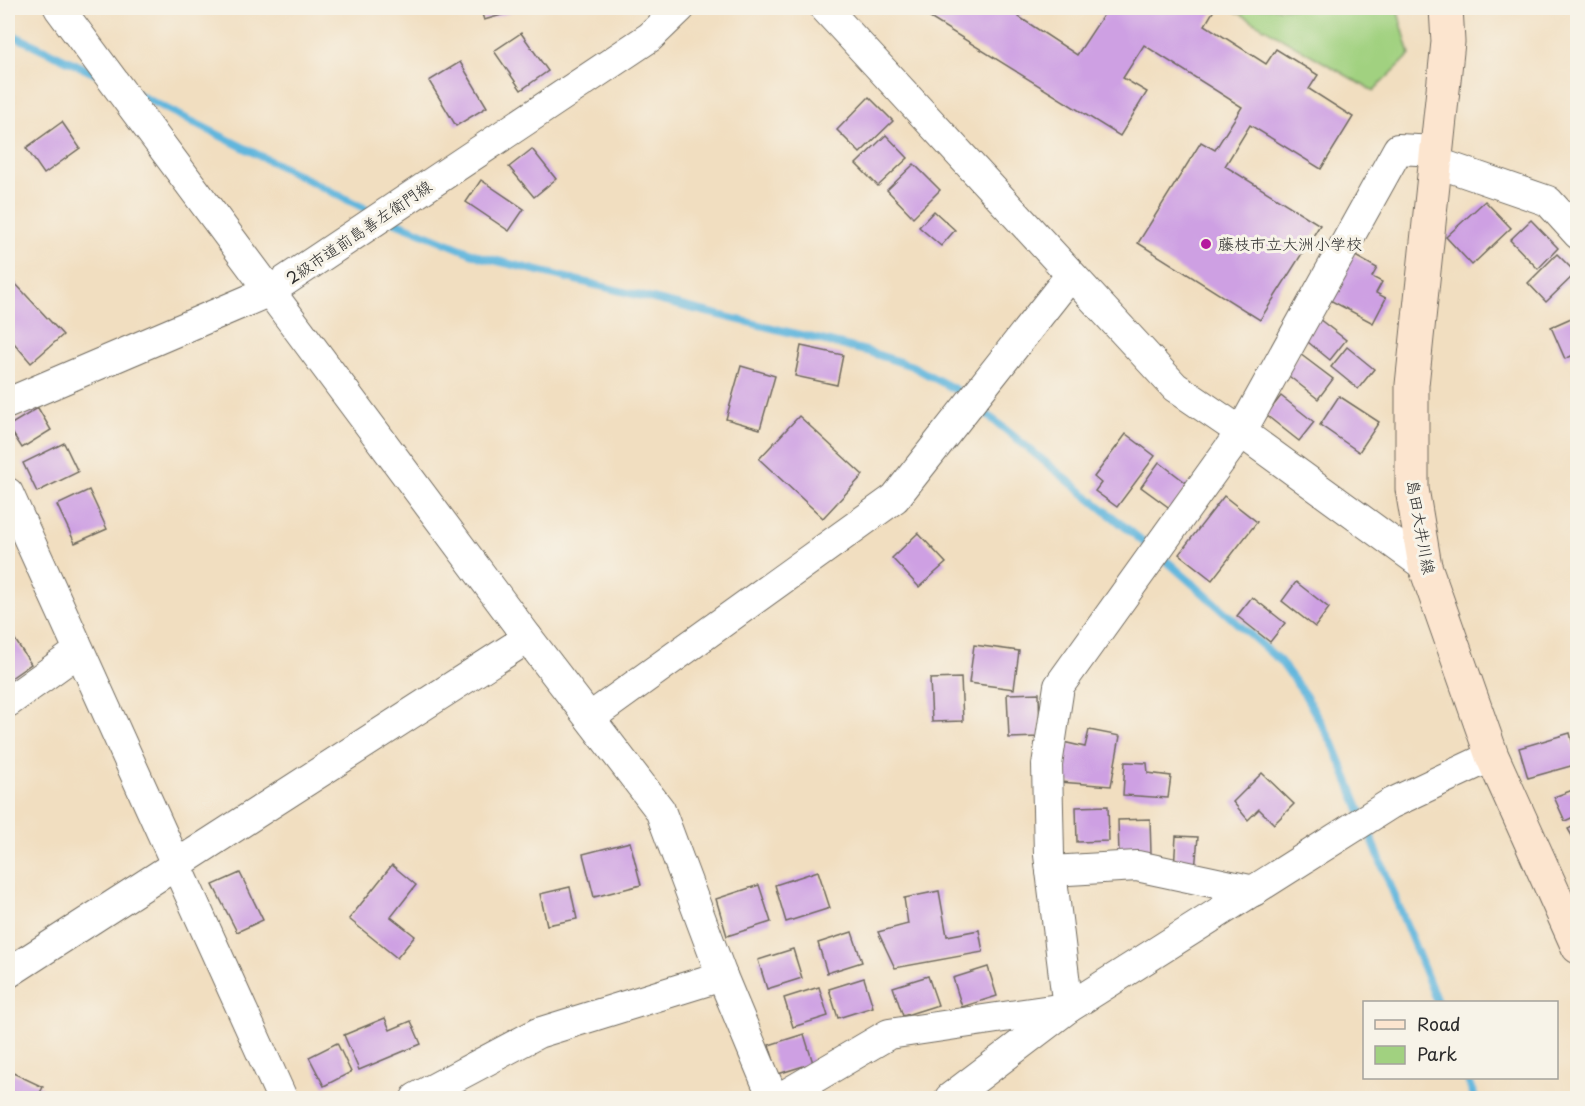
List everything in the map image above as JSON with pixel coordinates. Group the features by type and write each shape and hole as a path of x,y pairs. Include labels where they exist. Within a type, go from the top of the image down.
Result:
{"main road":[{"name":"島田大井川線","path":"1446,8 1448,42 1412,385 1412,489 1425,566 1492,756 1578,947"}],"street":[{"name":"2級市道前島善左衛門線","path":"8,403 270,291 650,37 680,8"},
{"path":"825,8 1070,276 1175,387 1241,432 1425,566"},
{"path":"66,10 270,291 528,638 591,717 660,810 722,976 773,1098"},
{"path":"1068,1008 1051,870 1047,765 1059,686 1241,432 1398,149 1436,156 1548,201 1578,234"},
{"path":"591,717 896,498 1070,276"},
{"path":"8,493 282,1098"},
{"path":"8,973 528,638"},
{"path":"8,702 79,651"},
{"path":"950,1098 1068,1008 1390,804 1492,756"},
{"path":"1051,870 1137,866 1254,891"},
{"path":"416,1098 538,1034 722,976"},
{"path":"780,1098 889,1034 1068,1008"}],"green space":[{"path":"1230,8 1397,8 1410,55 1373,91"}],"building":[{"path":"480,8 511,8 512,12 484,20"},
{"path":"914,8 1026,8 1019,17 1077,55 1108,8 1210,8 1214,10 1205,25 1266,64 1276,49 1318,75 1309,89 1353,117 1321,169 1250,125 1225,166 1320,225 1260,320 1138,243 1201,142 1215,150 1242,107 1144,45 1123,78 1147,92 1120,136"},
{"path":"521,33 548,71 521,90 494,51"},
{"path":"460,62 487,107 456,126 429,81"},
{"path":"869,97 893,121 860,153 837,130"},
{"path":"62,122 80,148 44,174 26,148"},
{"path":"886,135 908,158 878,186 856,164"},
{"path":"532,149 556,179 534,197 509,167"},
{"path":"914,164 940,190 913,217 887,190"},
{"path":"481,180 524,209 509,231 466,202"},
{"path":"1485,201 1511,228 1472,265 1446,237"},
{"path":"934,211 955,230 941,246 919,227"},
{"path":"1531,220 1558,248 1538,269 1510,240"},
{"path":"1350,253 1377,268 1372,277 1382,282 1376,293 1386,298 1373,323 1326,298"},
{"path":"1557,254 1576,273 1546,302 1528,283"},
{"path":"14,282 63,335 31,363 8,336 8,287"},
{"path":"1578,315 1578,353 1565,359 1551,327"},
{"path":"1319,319 1346,340 1330,360 1303,338"},
{"path":"801,346 843,355 837,385 795,376"},
{"path":"1347,347 1374,369 1358,389 1331,367"},
{"path":"1300,354 1333,379 1318,399 1285,373"},
{"path":"741,366 775,376 760,429 726,419"},
{"path":"1281,396 1314,422 1299,441 1266,415"},
{"path":"1339,396 1379,422 1359,452 1320,425"},
{"path":"38,408 51,430 22,448 8,426"},
{"path":"799,416 863,475 823,518 759,459"},
{"path":"1126,434 1155,456 1117,507 1095,491 1101,483 1094,477"},
{"path":"64,443 78,472 37,492 23,463"},
{"path":"1159,462 1189,485 1171,509 1141,487"},
{"path":"89,490 107,529 75,543 57,505"},
{"path":"1224,496 1257,522 1212,580 1179,554"},
{"path":"918,533 946,563 919,587 892,558"},
{"path":"1296,582 1329,608 1315,627 1282,601"},
{"path":"1252,597 1285,623 1270,642 1237,616"},
{"path":"8,629 31,664 11,678 8,673"},
{"path":"974,645 1019,651 1014,689 969,683"},
{"path":"961,678 963,721 932,722 930,679"},
{"path":"1039,693 1040,737 1009,738 1007,694"},
{"path":"1089,730 1120,736 1111,786 1060,782 1063,742 1085,747"},
{"path":"1570,733 1578,764 1528,778 1519,748"},
{"path":"1125,762 1147,763 1148,773 1171,776 1168,798 1123,795"},
{"path":"1262,773 1294,804 1274,824 1259,809 1248,820 1233,802"},
{"path":"1578,788 1578,815 1565,821 1554,797"},
{"path":"1108,806 1109,841 1077,842 1076,807"},
{"path":"1150,819 1151,854 1119,854 1118,820"},
{"path":"1578,824 1578,846 1568,829"},
{"path":"1176,836 1198,837 1195,870 1174,869"},
{"path":"630,842 641,885 594,897 583,854"},
{"path":"392,865 416,885 391,917 415,936 397,958 349,919"},
{"path":"818,871 830,908 786,922 775,885"},
{"path":"240,873 263,920 237,932 213,885"},
{"path":"759,885 771,922 727,936 716,899"},
{"path":"570,887 577,919 547,925 540,894"},
{"path":"939,891 947,936 979,930 983,952 895,968 878,932 908,924 904,898"},
{"path":"852,932 862,962 827,973 818,943"},
{"path":"793,949 802,978 767,989 758,960"},
{"path":"988,967 997,996 962,1007 953,978"},
{"path":"928,976 938,1005 903,1016 893,987"},
{"path":"864,978 873,1007 838,1018 829,989"},
{"path":"819,987 828,1016 793,1027 784,998"},
{"path":"385,1018 390,1030 411,1021 421,1044 359,1070 344,1035"},
{"path":"804,1034 813,1063 778,1074 769,1045"},
{"path":"337,1043 351,1072 324,1086 309,1057"},
{"path":"11,1072 43,1087 37,1098 8,1098 8,1080"}],"waterway":[{"path":"8,33 94,73"},
{"path":"135,93 376,214"},
{"path":"388,219 481,257 866,351 912,366 958,391 1168,562 1280,661 1305,695 1334,746 1362,815"},
{"path":"1367,827 1437,1001"},
{"path":"1467,1079 1475,1098"}],"place":[{"name":"藤枝市立大洲小学校","path":"1206,244"}]}
